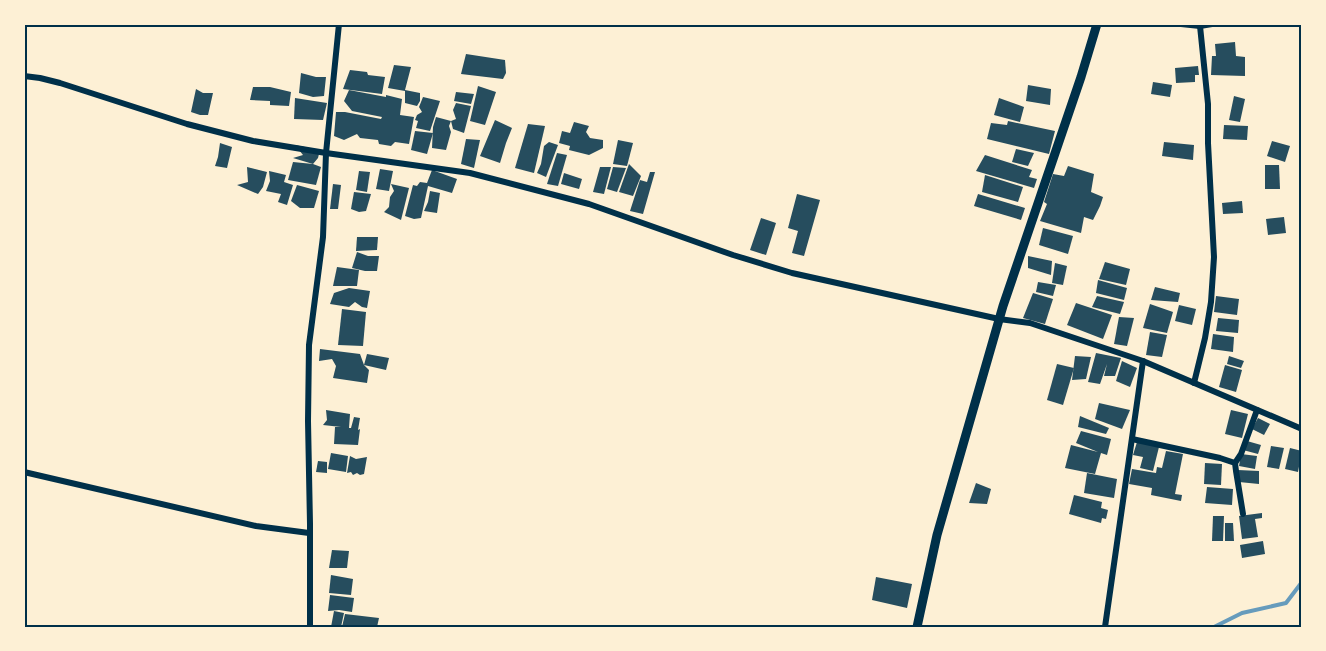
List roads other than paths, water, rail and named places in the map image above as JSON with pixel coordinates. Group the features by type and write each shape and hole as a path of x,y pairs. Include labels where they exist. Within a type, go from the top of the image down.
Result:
{"main road":[{"path":"917,627 937,535 999,319 1097,24"}],"street":[{"path":"310,627 309,345 323,237 326,153 339,24"},
{"path":"1181,24 1200,26 1212,24"},
{"path":"1194,383 1211,302 1214,257 1208,104 1200,26"},
{"path":"24,75 60,83 187,124 253,141 470,173 589,204 733,255 792,273 999,319 1030,323 1143,361 1302,429"},
{"path":"1105,627 1143,361"},
{"path":"1244,514 1235,464 1257,410"},
{"path":"1132,439 1220,458 1235,464"},
{"path":"24,472 256,526 309,533"}],"waterway":[{"path":"1214,627 1242,613 1286,603 1302,582"}]}
